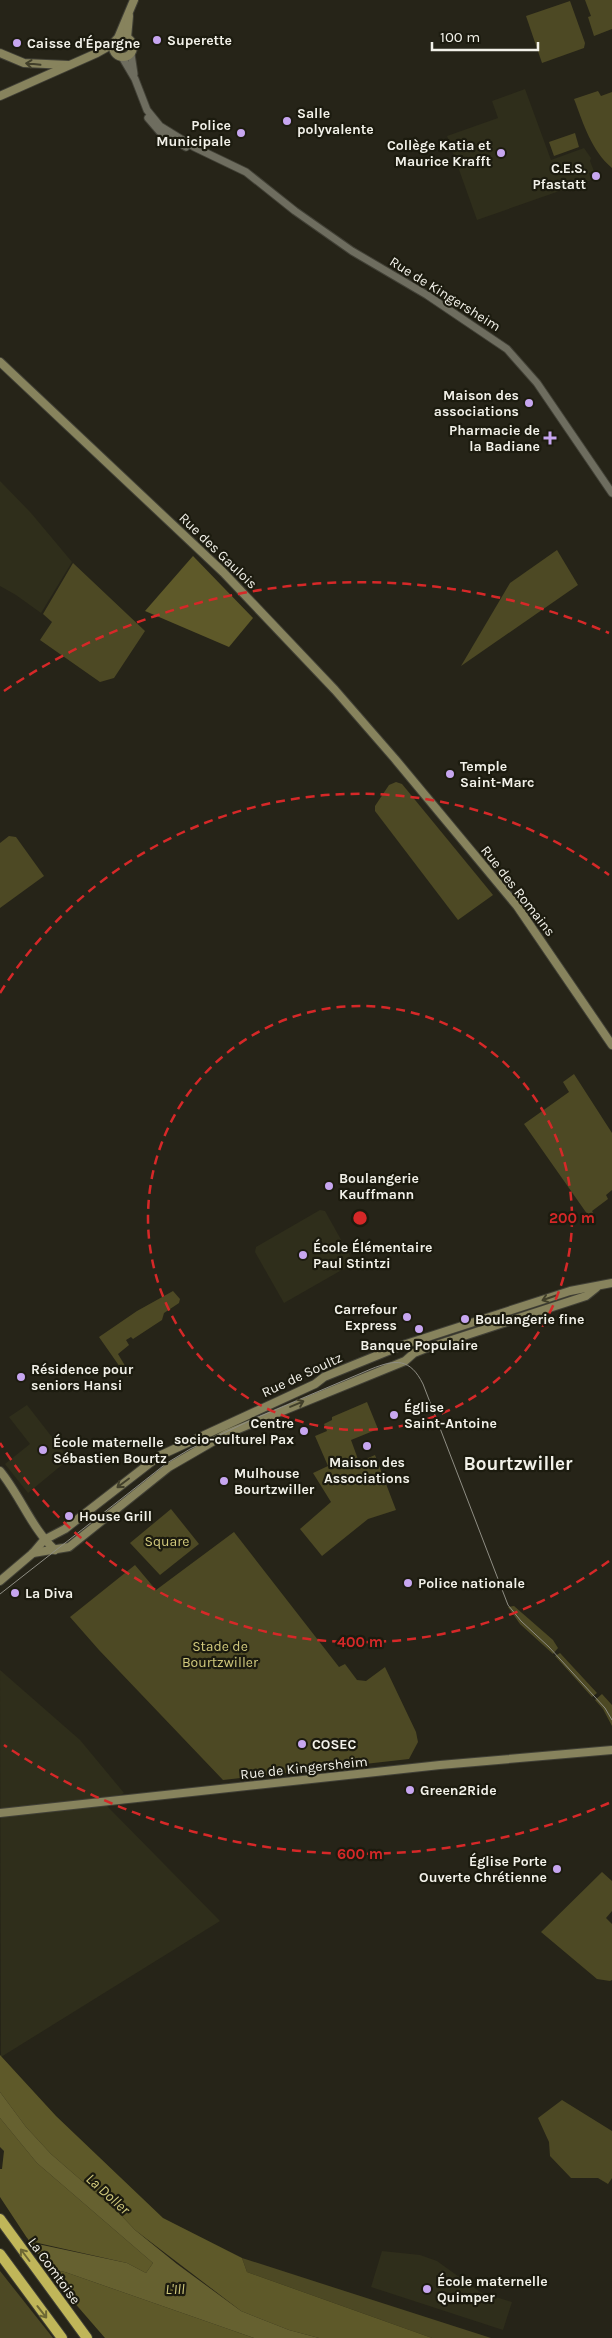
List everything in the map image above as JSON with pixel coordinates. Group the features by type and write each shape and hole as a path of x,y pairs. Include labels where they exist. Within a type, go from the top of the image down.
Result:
{"highway":[{"name":"La Comtoise","path":"0,2219 87,2338"},
{"path":"0,2254 62,2338"}],"main road":[{"path":"119,56 116,41 134,0"},
{"path":"97,53 119,56 131,54 133,45 127,38 130,9"},
{"path":"0,96 97,53 116,41 127,38"},
{"path":"0,53 24,63 68,65"},
{"name":"Rue des Gaulois","path":"0,362 223,572 328,683 396,759"},
{"name":"Rue des Gaulois","path":"0,368 12,374"},
{"name":"Rue des Romains","path":"396,759 517,906 612,1045"},
{"name":"Rue de Soultz","path":"0,1581 33,1554 44,1540 65,1529 159,1456 316,1384 324,1376 402,1345 570,1291 612,1283"},
{"name":"Rue de Soultz","path":"33,1554 69,1547 169,1467 226,1434 405,1362 414,1353 424,1349 586,1296 597,1287"},
{"path":"0,1471 27,1510 44,1540 55,1550"},
{"name":"Rue de Kingersheim","path":"0,1813 440,1765 612,1750"}],"street":[{"path":"131,54 135,79"},
{"path":"119,56 135,79"},
{"name":"Rue de Kingersheim","path":"135,79 147,110 160,129 245,174 352,251 427,295 507,349 534,378 612,493"}],"shaded area":[{"name":"Collège Katia et Maurice Krafft","path":"525,89 551,160 584,148 591,158 590,161 594,171 589,173 591,180 477,220 447,136 498,118 492,101"},
{"path":"0,481 31,513 72,562 41,613 0,586"},
{"path":"193,556 253,618 229,647 145,611"},
{"name":"École Élémentaire Paul Stintzi","path":"320,1210 325,1211 354,1263 284,1303 255,1252 256,1247"},
{"name":"École maternelle Sébastien Bourtz","path":"27,1405 69,1459 28,1493 5,1464 30,1444 9,1417"},
{"path":"0,1670 80,1740 124,1793 105,1804 220,1921 1,2057"},
{"path":"0,2055 56,2116 163,2218 242,2258 247,2272 432,2338 319,2338 289,2330 241,2311 135,2230 120,2214 51,2154 26,2127 0,2092"},
{"path":"0,2118 37,2163 153,2263 146,2273 127,2263 29,2241 0,2197 0,2169 2,2169 4,2151 0,2147"},
{"name":"École maternelle Quimper","path":"382,2251 420,2255 437,2261 480,2292 512,2302 503,2330 371,2287"},
{"path":"48,2269 65,2272 254,2338 105,2338"}],"green space":[{"path":"585,0 612,0 612,29 594,36 588,17 591,16"},
{"path":"570,1 585,43 584,48 542,63 526,16"},
{"path":"598,91 601,96 612,92 612,168 593,145 574,99"},
{"path":"575,133 579,147 554,156 549,142"},
{"path":"557,550 578,585 461,666 510,583"},
{"path":"73,563 145,631 114,678 100,682 40,640 52,622 43,614"},
{"path":"396,782 402,784 493,895 458,920 375,811 375,806 389,785"},
{"path":"9,836 16,837 44,876 0,908 0,843"},
{"path":"574,1074 612,1133 612,1190 606,1195 608,1199 592,1211 594,1215 590,1218 524,1124 569,1092 563,1082"},
{"path":"173,1291 180,1299 179,1303 164,1313 162,1320 133,1339 131,1337 126,1340 129,1345 118,1354 130,1374 127,1377 99,1337 137,1311"},
{"path":"367,1402 378,1429 351,1440 359,1462 375,1455 396,1510 368,1519 322,1556 300,1529 331,1502 313,1473 328,1466 315,1436 327,1431 324,1424 332,1420 332,1417"},
{"name":"Square","path":"171,1509 199,1544 160,1575 130,1543"},
{"name":"Stade de Bourtzwiller","path":"234,1532 339,1667 345,1664 357,1680 366,1681 385,1667 416,1732 418,1742 409,1759 223,1780 70,1617 135,1565 156,1590"},
{"path":"514,1606 553,1640 558,1648 553,1654 520,1624 508,1607"},
{"path":"560,1653 597,1693 592,1697 555,1656"},
{"path":"602,1694 612,1705 612,1726 603,1709 595,1700"},
{"path":"602,1872 612,1881 612,1911 606,1918 612,1924 612,1980 610,1981 597,1979 541,1932"},
{"path":"562,2100 612,2131 612,2178 608,2184 598,2178 571,2178 550,2156 549,2142 538,2118"},
{"path":"242,2258 491,2338 432,2338 247,2272"},
{"path":"0,2271 53,2338 0,2338"}],"water":[{"name":"L'Ill","path":"0,2092 26,2127 51,2154 120,2214 135,2230 177,2264 241,2311 289,2330 319,2338 254,2338 65,2272 48,2269 0,2236 127,2263 146,2273 153,2263 37,2163 0,2118"}],"pier":[{"path":"0,2233 27,2238 50,2272 0,2262"}],"tram line":[{"path":"0,1594 167,1463 190,1449 249,1421 371,1369 388,1363 402,1363 413,1369 423,1384 508,1605 521,1621 549,1647 605,1708 612,1720"}],"place":[{"name":"Superette","path":"157,40"},
{"name":"Caisse d'Épargne","path":"17,43"},
{"name":"Salle polyvalente","path":"287,121"},
{"name":"Police Municipale","path":"241,133"},
{"name":"Collège Katia et Maurice Krafft","path":"501,153"},
{"name":"C.E.S. Pfastatt","path":"596,176"},
{"name":"Maison des associations","path":"529,403"},
{"name":"Pharmacie de la Badiane","path":"550,438"},
{"name":"Temple Saint-Marc","path":"450,774"},
{"name":"Boulangerie Kauffmann","path":"329,1186"},
{"name":"École Élémentaire Paul Stintzi","path":"303,1255"},
{"name":"Carrefour Express","path":"407,1317"},
{"name":"Boulangerie fine","path":"465,1319"},
{"name":"Banque Populaire","path":"419,1329"},
{"name":"Résidence pour seniors Hansi","path":"21,1377"},
{"name":"Église Saint-Antoine","path":"394,1415"},
{"name":"Centre socio-culturel Pax","path":"304,1431"},
{"name":"Maison des Associations","path":"367,1446"},
{"name":"École maternelle Sébastien Bourtz","path":"43,1450"},
{"name":"Mulhouse Bourtzwiller","path":"224,1481"},
{"name":"House Grill","path":"69,1516"},
{"name":"Police nationale","path":"408,1583"},
{"name":"La Diva","path":"15,1593"},
{"name":"COSEC","path":"302,1744"},
{"name":"Green2Ride","path":"410,1790"},
{"name":"Église Porte Ouverte Chrétienne","path":"557,1869"},
{"name":"École maternelle Quimper","path":"427,2289"}],"district":[{"name":"Bourtzwiller","path":"518,1464"}],"water label":[{"name":"La Doller","path":"108,2194"}]}
